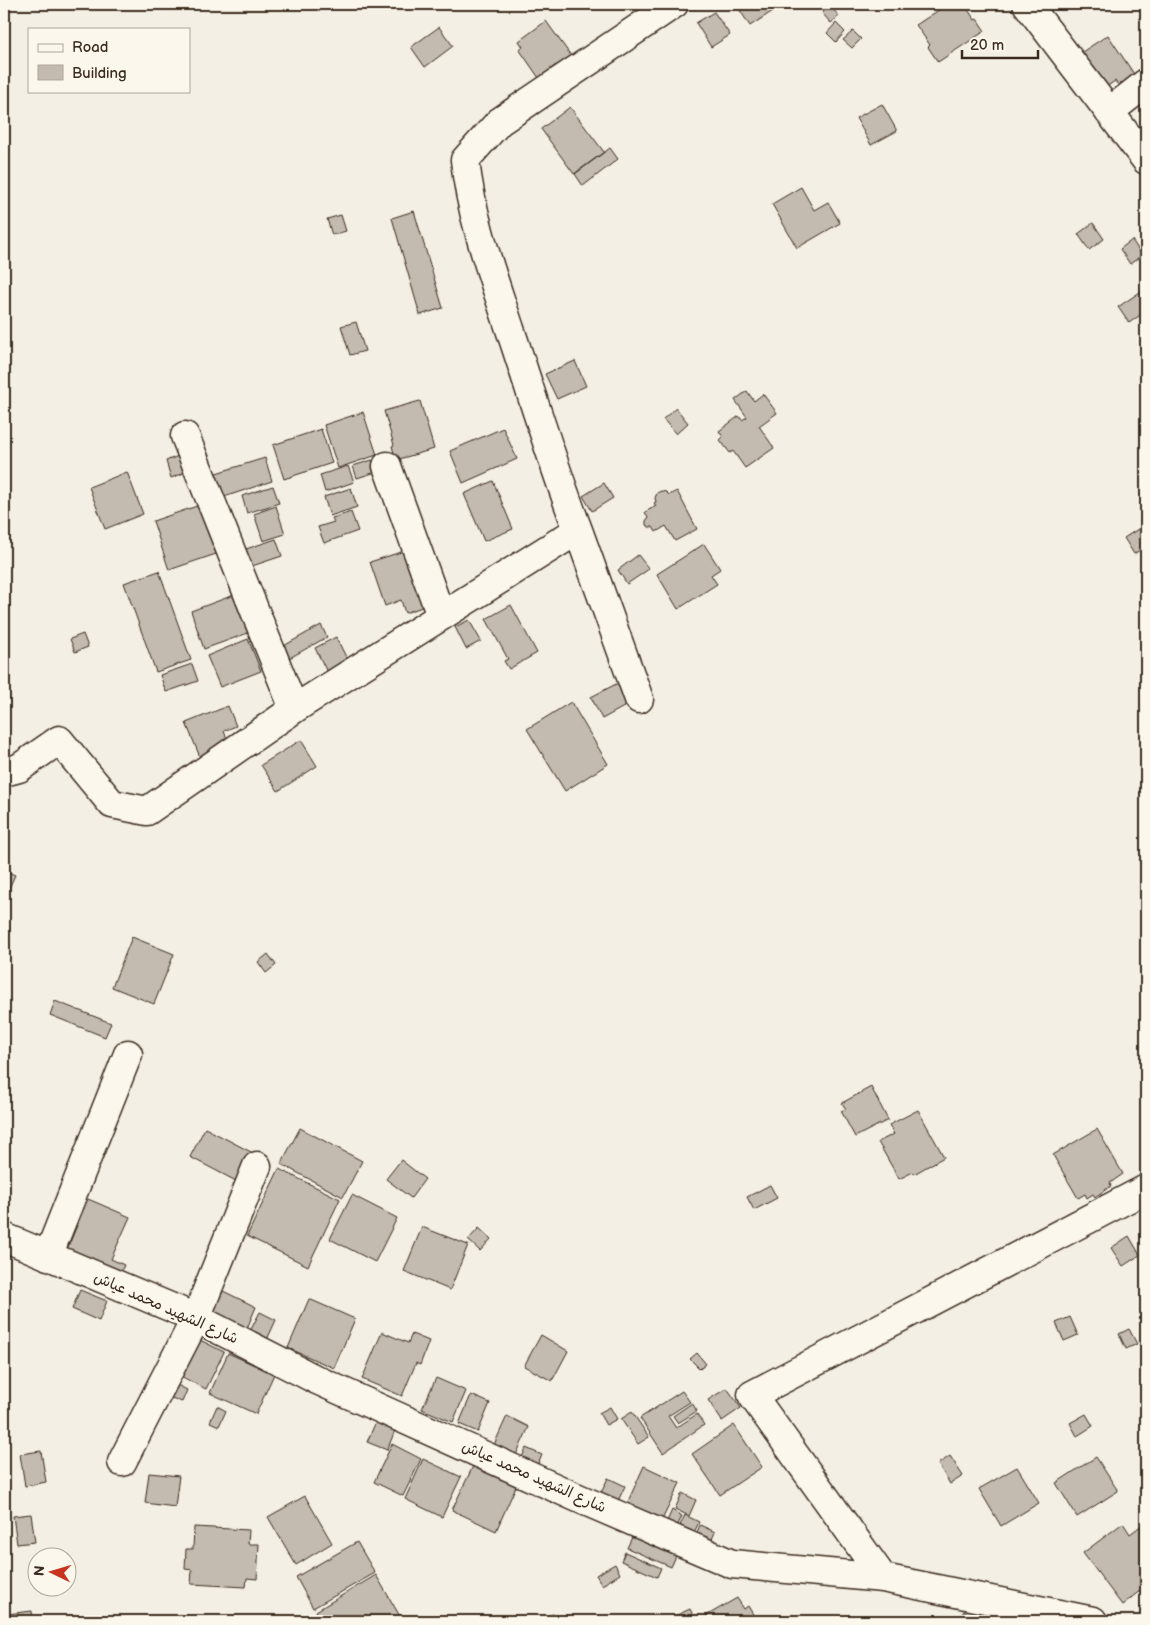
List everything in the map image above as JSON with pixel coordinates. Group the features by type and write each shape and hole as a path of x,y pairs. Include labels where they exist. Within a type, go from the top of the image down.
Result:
{"street":[{"path":"639,699 562,489 492,274 468,187 465,160 499,122 674,4"},
{"path":"1027,4 1146,160"},
{"path":"1109,112 1146,82"},
{"path":"185,436 294,709"},
{"path":"387,466 441,616"},
{"path":"4,772 19,768 59,740 112,804 147,811 294,709 578,530"},
{"path":"48,1256 128,1054"},
{"path":"122,1462 196,1318 257,1166"},
{"path":"883,1578 752,1395 1146,1188"},
{"name":"شارع الشهيد محمد عياش","path":"4,1237 196,1318 326,1384 578,1498 732,1564 883,1578 1092,1621"}],"building":[{"path":"736,4 773,4 776,9 750,26"},
{"path":"948,4 964,4 985,31 938,62 928,47 930,45 916,25"},
{"path":"830,6 839,16 831,23 822,13"},
{"path":"714,12 730,35 711,47 696,23"},
{"path":"546,21 574,60 560,71 556,65 539,78 519,49 523,47 519,41"},
{"path":"836,23 845,32 836,42 827,33"},
{"path":"439,27 453,46 425,67 411,47"},
{"path":"853,31 861,39 852,48 843,40"},
{"path":"1108,35 1138,80 1122,91 1115,81 1103,89 1079,54"},
{"path":"882,104 897,131 871,145 856,118"},
{"path":"570,107 604,152 574,174 541,129"},
{"path":"610,148 618,159 583,186 575,174"},
{"path":"801,187 814,210 828,202 840,223 797,248 772,204"},
{"path":"414,211 443,308 420,315 392,218"},
{"path":"341,215 346,231 332,235 327,219"},
{"path":"1093,223 1104,239 1089,250 1078,234"},
{"path":"1132,240 1142,255 1130,264 1120,249"},
{"path":"1146,288 1146,311 1129,323 1118,307"},
{"path":"356,322 365,351 350,355 341,326"},
{"path":"575,361 586,386 557,399 545,374"},
{"path":"747,391 754,401 763,394 777,413 759,426 774,448 745,468 733,451 730,453 720,440 723,437 719,431 739,416 742,420 747,417 735,400"},
{"path":"420,401 434,449 396,460 392,446 394,445 384,411"},
{"path":"676,408 688,423 676,434 663,419"},
{"path":"363,412 377,455 338,468 324,425"},
{"path":"503,428 517,459 463,483 450,451"},
{"path":"321,429 332,463 284,479 273,445"},
{"path":"178,456 184,473 171,478 166,461"},
{"path":"265,458 272,481 221,498 213,474"},
{"path":"372,460 376,472 357,478 353,466"},
{"path":"348,466 354,482 325,492 320,475"},
{"path":"127,472 143,514 105,529 89,487"},
{"path":"493,481 513,529 484,541 464,494"},
{"path":"604,483 613,498 592,511 583,496"},
{"path":"273,486 279,503 247,513 242,496"},
{"path":"351,488 357,507 330,516 324,497"},
{"path":"661,491 669,495 677,491 697,529 675,541 666,526 656,532 653,527 646,525 648,518 645,512 656,506 654,503 656,502 655,498 657,493"},
{"path":"200,505 216,554 169,570 153,521"},
{"path":"276,506 285,534 263,541 254,514"},
{"path":"351,512 358,531 324,543 318,527 334,522 332,518"},
{"path":"1146,524 1146,546 1134,554 1124,538"},
{"path":"276,539 282,556 246,568 240,551"},
{"path":"704,544 720,569 711,575 717,584 678,609 657,574"},
{"path":"404,551 418,594 421,594 425,606 405,613 401,600 385,606 370,562"},
{"path":"638,555 649,569 627,584 618,570"},
{"path":"159,571 191,660 156,672 124,583"},
{"path":"234,595 248,633 204,649 191,611"},
{"path":"511,605 537,653 509,669 504,661 508,659 486,619"},
{"path":"469,620 481,641 466,649 455,627"},
{"path":"321,625 327,637 286,660 280,648"},
{"path":"83,634 88,647 75,652 70,639"},
{"path":"336,637 349,663 328,674 315,648"},
{"path":"248,639 261,671 220,687 207,656"},
{"path":"192,664 198,681 166,692 160,675"},
{"path":"620,682 631,703 602,719 591,697"},
{"path":"571,702 608,764 565,791 527,729"},
{"path":"228,706 236,726 224,731 229,744 200,757 186,723"},
{"path":"301,740 317,766 278,791 261,765"},
{"path":"4,870 15,875 4,899"},
{"path":"132,937 174,954 154,1004 112,987"},
{"path":"268,954 276,965 266,973 258,962"},
{"path":"55,1001 111,1023 105,1037 50,1015"},
{"path":"871,1087 888,1120 855,1137 841,1111 846,1109 842,1103"},
{"path":"918,1110 944,1157 914,1174 913,1172 899,1179 878,1142 894,1134 889,1125"},
{"path":"205,1128 251,1152 236,1181 190,1157"},
{"path":"300,1128 362,1161 343,1197 281,1164"},
{"path":"1097,1129 1123,1174 1110,1183 1111,1186 1095,1197 1093,1194 1087,1198 1085,1194 1078,1198 1053,1155"},
{"path":"401,1160 425,1179 411,1198 386,1179"},
{"path":"279,1169 340,1199 308,1266 247,1236"},
{"path":"770,1185 777,1198 754,1210 747,1197"},
{"path":"352,1195 397,1218 375,1262 330,1239"},
{"path":"88,1199 130,1217 111,1259 124,1265 119,1277 65,1254"},
{"path":"422,1227 468,1245 450,1290 404,1271"},
{"path":"479,1228 491,1239 480,1251 468,1240"},
{"path":"1129,1236 1140,1255 1123,1266 1111,1248"},
{"path":"80,1290 107,1301 99,1321 72,1309"},
{"path":"223,1291 256,1307 245,1333 211,1316"},
{"path":"309,1299 355,1319 334,1368 288,1348"},
{"path":"260,1312 276,1320 265,1344 248,1335"},
{"path":"1070,1317 1078,1335 1064,1341 1056,1323"},
{"path":"1129,1329 1137,1344 1126,1349 1119,1334"},
{"path":"382,1332 408,1343 412,1334 429,1341 420,1365 416,1363 402,1396 362,1379"},
{"path":"541,1335 568,1351 552,1381 524,1366"},
{"path":"196,1338 224,1352 206,1389 178,1375"},
{"path":"228,1353 274,1374 256,1414 210,1393"},
{"path":"697,1353 706,1364 700,1369 690,1359"},
{"path":"436,1378 466,1391 453,1422 422,1409"},
{"path":"175,1384 187,1390 182,1402 169,1397"},
{"path":"727,1388 741,1408 722,1421 708,1400"},
{"path":"682,1391 690,1402 668,1416 676,1428 697,1414 704,1425 663,1453 640,1418"},
{"path":"471,1395 490,1403 478,1432 459,1424"},
{"path":"692,1403 697,1411 678,1423 673,1416"},
{"path":"217,1406 226,1411 219,1426 210,1422"},
{"path":"610,1407 617,1419 606,1425 599,1413"},
{"path":"632,1412 649,1437 638,1444 621,1419"},
{"path":"1086,1414 1093,1426 1077,1436 1070,1423"},
{"path":"507,1416 529,1427 515,1457 493,1447"},
{"path":"378,1417 397,1426 387,1450 367,1442"},
{"path":"734,1425 762,1467 720,1495 692,1454"},
{"path":"392,1444 421,1459 403,1496 374,1482"},
{"path":"526,1448 542,1455 536,1469 520,1462"},
{"path":"41,1451 46,1482 25,1486 20,1454"},
{"path":"950,1456 963,1476 950,1484 938,1464"},
{"path":"1096,1457 1118,1491 1077,1517 1056,1483"},
{"path":"423,1459 461,1477 442,1517 405,1499"},
{"path":"474,1464 517,1484 496,1531 452,1510"},
{"path":"644,1466 680,1483 660,1524 625,1508"},
{"path":"1017,1467 1039,1503 1001,1526 979,1489"},
{"path":"149,1473 179,1476 175,1507 145,1503"},
{"path":"608,1478 625,1486 617,1503 600,1495"},
{"path":"682,1493 696,1500 689,1516 675,1509"},
{"path":"305,1496 332,1543 296,1565 268,1517"},
{"path":"672,1510 682,1516 674,1533 664,1528"},
{"path":"31,1514 35,1542 17,1544 13,1516"},
{"path":"685,1515 699,1522 690,1541 676,1534"},
{"path":"1146,1522 1146,1586 1122,1605 1083,1553 1123,1523 1130,1534"},
{"path":"700,1525 715,1532 708,1549 693,1542"},
{"path":"194,1527 249,1530 248,1544 259,1544 257,1579 247,1578 246,1587 191,1584 192,1570 185,1569 186,1549 193,1549"},
{"path":"633,1535 677,1554 671,1567 627,1548"},
{"path":"357,1542 375,1573 313,1608 296,1577"},
{"path":"625,1552 661,1568 657,1577 621,1561"},
{"path":"615,1564 620,1574 602,1585 596,1575"},
{"path":"376,1575 401,1618 396,1621 322,1621 316,1611"},
{"path":"737,1598 744,1609 748,1606 757,1621 699,1620"},
{"path":"690,1609 695,1619 691,1621 664,1621"},
{"path":"32,1611 33,1621 8,1621 7,1614"},
{"path":"964,1611 978,1619 977,1621 957,1621"},
{"path":"553,1614 557,1621 539,1621"}]}
